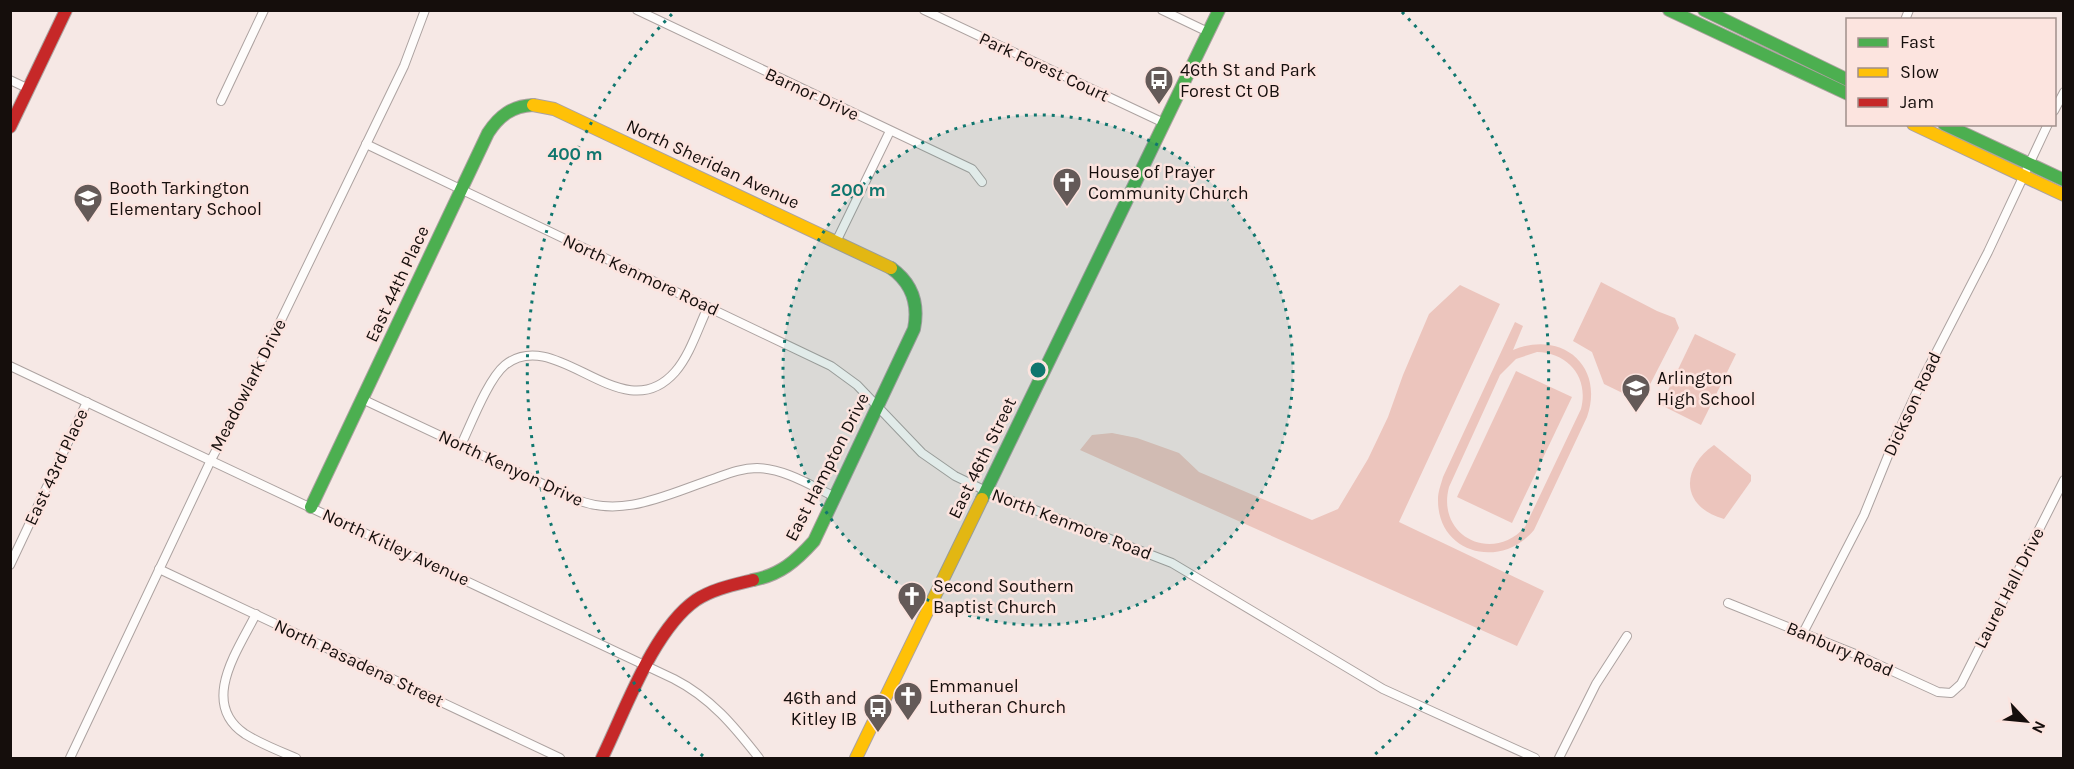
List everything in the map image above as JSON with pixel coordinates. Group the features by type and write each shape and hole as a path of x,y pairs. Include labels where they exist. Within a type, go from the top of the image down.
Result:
{"street":[{"path":"10,127 66,10"},
{"path":"221,101 264,10"},
{"name":"Meadowlark Drive","path":"70,759 211,460 239,407 404,66 424,10"},
{"name":"Barnor Drive","path":"637,10 972,169 982,182"},
{"name":"Park Forest Court","path":"924,10 1164,123"},
{"path":"1162,10 1208,32"},
{"name":"East 46th Street","path":"856,759 1219,10"},
{"path":"1669,10 1846,93"},
{"path":"1708,12 1846,79"},
{"path":"10,80 29,89"},
{"path":"2056,109 2064,92"},
{"name":"East 44th Place","path":"311,507 488,133 496,120 508,111 519,106 539,105"},
{"name":"North Sheridan Avenue","path":"539,105 554,109 895,270 912,290 916,308"},
{"path":"1917,126 2064,195"},
{"path":"1948,126 2064,180"},
{"name":"Dickson Road","path":"1803,633 1864,515 1904,419 1988,252 2047,126"},
{"path":"836,242 890,130"},
{"name":"North Kenmore Road","path":"366,144 838,370 855,382 914,445 955,476 986,491 1172,563 1383,689 1535,759"},
{"path":"461,446 494,378 511,361 526,356 546,357 614,387 629,390 645,389 660,384 676,372 708,307"},
{"name":"East Hampton Drive","path":"602,759 655,645 671,623 691,604 722,588 775,575 796,562 813,541 914,329 916,308"},
{"name":"North Kitley Avenue","path":"10,366 685,684 708,700 729,720 759,759"},
{"name":"North Kenyon Drive","path":"362,399 575,499 598,506 622,507 642,503 733,471 749,468 781,472 835,497"},
{"name":"East 43rd Place","path":"10,565 87,402"},
{"name":"Laurel Hall Drive","path":"1951,693 1961,684 2064,480"},
{"name":"North Pasadena Street","path":"159,569 560,759"},
{"name":"Banbury Road","path":"1728,603 1873,662 1938,692 1951,693"},
{"path":"256,614 226,676 223,695 225,709 233,723 246,734 296,759"},
{"path":"1559,759 1596,684 1627,636"}],"shaded area":[{"path":"1601,282 1675,318 1679,328 1641,402 1604,384 1592,352 1573,341"},
{"path":"1460,285 1500,304 1399,522 1544,591 1517,646 1080,450 1092,435 1112,433 1137,438 1179,453 1199,472 1312,520 1338,509 1368,459 1388,417 1429,314"},
{"path":"1515,322 1523,326 1513,350 1531,345 1547,345 1575,356 1590,382 1591,398 1587,417 1534,530 1520,542 1505,550 1489,552 1473,550 1459,544 1448,533 1440,518 1438,496 1443,477","holes":["1537,352 1548,353 1567,362 1574,369 1582,387 1581,409 1525,527 1512,538 1497,543 1483,544 1459,531 1451,519 1447,504 1449,487 1500,375 1516,359"]},
{"path":"1695,334 1736,354 1701,425 1661,405"},
{"path":"1516,371 1572,397 1512,523 1457,497"},
{"path":"1714,445 1751,475 1751,481 1724,519 1700,506 1693,497 1690,486 1695,465"}],"traffic: fast":[{"path":"982,499 1219,10"},
{"path":"1669,10 1846,93"},
{"path":"1704,10 1846,79"},
{"path":"311,507 488,133 507,113 519,107 533,105"},
{"path":"1948,126 2064,180"},
{"path":"753,580 771,575 787,566 814,541 914,329 915,311 909,287 891,268"}],"traffic: slow":[{"path":"533,105 554,109 891,268"},
{"path":"1917,126 2064,195"},
{"path":"856,758 982,499"}],"traffic: jam":[{"path":"10,127 66,10"},
{"path":"602,758 653,651 681,613 696,600 709,593 753,580"}],"place":[{"name":"46th St and Park Forest Ct OB","path":"1159,106"},
{"name":"House of Prayer Community Church","path":"1067,208"},
{"name":"Booth Tarkington Elementary School","path":"88,224"},
{"name":"Arlington High School","path":"1636,414"},
{"name":"Second Southern Baptist Church","path":"912,622"},
{"name":"Emmanuel Lutheran Church","path":"908,722"},
{"name":"46th and Kitley IB","path":"878,734"}]}
